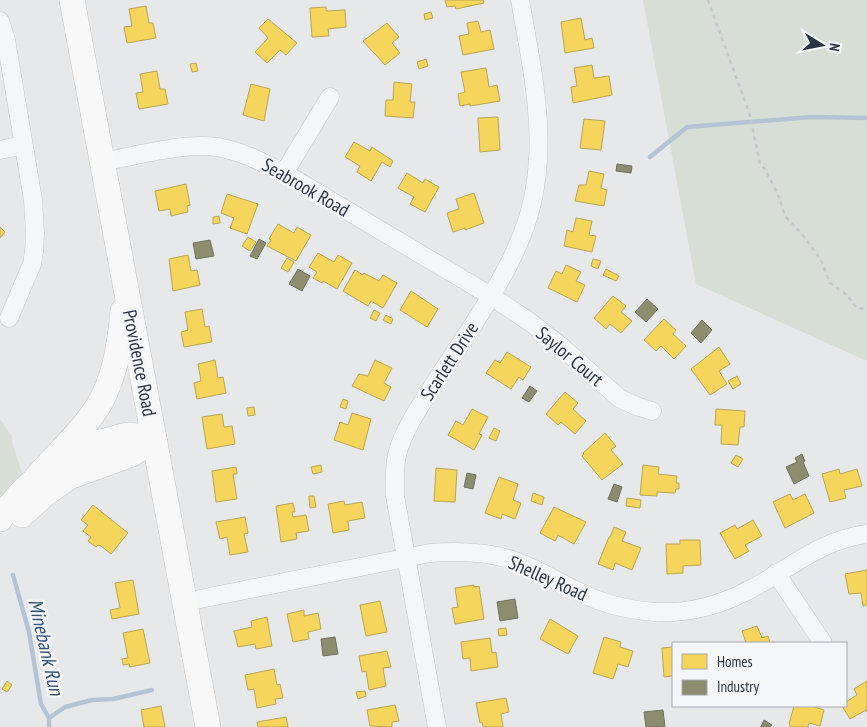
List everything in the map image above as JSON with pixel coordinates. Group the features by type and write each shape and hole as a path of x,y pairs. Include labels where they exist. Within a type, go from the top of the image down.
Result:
{"street":[{"name":"Providence Road","path":"72,0 208,727"},
{"name":"Scarlett Drive","path":"437,727 395,496 395,473 398,453 419,407 491,296 513,255 526,224 538,163 538,115 536,90 520,0"},
{"path":"0,22 6,40 32,200 35,243 30,270 9,318"},
{"path":"284,174 330,97"},
{"path":"0,150 23,145"},
{"name":"Seabrook Road","path":"102,162 198,146 215,146 249,156 284,174 491,296"},
{"path":"0,520 13,501 80,429 100,402 111,379 117,355 125,286"},
{"name":"Saylor Court","path":"491,296 530,322 563,348 619,398 652,411"},
{"path":"36,478 77,450 127,435 154,440"},
{"path":"0,535 44,494 69,477 132,454 154,440"},
{"name":"Shelley Road","path":"185,602 406,557 446,552 470,552 514,560 595,599 620,607 646,611 674,612 723,602 746,592 805,555 833,542 867,534"},
{"path":"776,573 823,642"}],"path":[{"path":"708,0 750,114 760,164 766,169 779,197 785,216 802,234 821,260 830,283 847,295 857,308 867,309"}],"shaded area":[{"path":"643,0 867,0 867,361 696,284"},
{"path":"0,419 12,437 12,443 22,473 0,498"}],"building: Homes":[{"path":"445,0 483,0 484,3 456,9 455,6 447,7"},
{"path":"146,6 149,23 153,23 156,38 127,43 124,27 132,26 129,9"},
{"path":"326,7 326,11 345,10 346,27 328,29 329,36 312,37 310,8"},
{"path":"431,12 433,18 425,20 424,14"},
{"path":"581,18 585,40 592,38 594,48 565,53 561,22"},
{"path":"268,19 297,43 286,55 280,50 267,63 255,52 268,38 259,28"},
{"path":"478,21 481,32 490,30 494,49 463,55 459,36 469,34 467,23"},
{"path":"387,23 399,37 392,43 400,53 385,65 363,41"},
{"path":"426,59 428,66 419,69 417,62"},
{"path":"196,63 198,71 192,72 190,64"},
{"path":"592,65 594,78 609,76 612,95 573,103 571,87 577,86 574,68"},
{"path":"486,68 489,87 497,85 500,101 460,106 458,94 465,92 461,72"},
{"path":"157,71 160,89 165,89 168,104 139,109 136,93 143,92 140,74"},
{"path":"394,82 412,84 410,102 415,102 413,118 385,116 386,100 393,100"},
{"path":"251,84 270,89 264,121 243,115"},
{"path":"498,117 500,150 480,152 478,118"},
{"path":"584,119 605,121 601,150 580,148"},
{"path":"354,142 370,151 372,147 393,161 390,167 382,162 371,181 357,172 360,166 345,157"},
{"path":"589,171 604,174 601,188 607,190 604,206 575,201 579,185 586,185"},
{"path":"407,173 423,183 425,179 439,187 425,212 410,204 414,197 398,188"},
{"path":"186,184 190,205 187,206 188,212 171,216 170,209 159,211 155,191"},
{"path":"474,193 484,223 453,232 447,213 459,209 456,199"},
{"path":"227,194 258,204 247,234 230,228 234,218 221,213"},
{"path":"219,216 220,223 213,224 213,217"},
{"path":"576,218 592,221 589,235 596,236 592,252 564,246 567,230 573,232"},
{"path":"278,224 294,233 297,227 311,235 296,261 267,246"},
{"path":"0,227 5,232 0,238"},
{"path":"248,237 256,242 250,251 242,246"},
{"path":"318,253 334,262 338,255 352,263 337,289 313,278 317,272 309,267"},
{"path":"188,255 191,271 197,270 200,285 173,291 169,259"},
{"path":"287,258 294,262 288,272 281,268"},
{"path":"593,259 601,261 598,269 591,266"},
{"path":"566,265 581,272 576,281 585,285 577,302 548,288 556,271 562,274"},
{"path":"606,269 619,276 616,281 603,275"},
{"path":"355,270 379,281 383,275 397,283 383,308 371,301 368,306 343,291"},
{"path":"411,291 438,309 427,327 400,310"},
{"path":"613,296 626,306 621,312 632,321 621,333 610,324 606,329 594,318"},
{"path":"202,309 205,327 209,326 212,342 184,347 181,332 188,330 185,312"},
{"path":"374,310 380,313 376,321 370,318"},
{"path":"386,315 393,319 391,324 383,320"},
{"path":"664,319 676,330 673,334 686,346 674,359 661,346 656,351 644,340"},
{"path":"719,347 730,364 719,371 727,384 710,395 691,369"},
{"path":"507,352 531,367 523,380 519,377 511,389 486,373 495,360 500,363"},
{"path":"215,360 218,378 223,377 226,393 197,399 194,383 201,381 198,364"},
{"path":"375,360 392,368 384,383 391,387 384,401 352,386 359,374 368,376"},
{"path":"737,376 741,384 733,389 728,381"},
{"path":"565,392 578,403 573,409 586,421 575,434 561,422 558,425 546,414"},
{"path":"343,399 348,401 346,409 340,407"},
{"path":"254,407 255,415 248,416 247,408"},
{"path":"472,409 488,417 479,434 482,435 474,450 448,435 456,421 463,425"},
{"path":"716,409 745,411 744,427 740,427 738,445 721,444 722,425 715,425"},
{"path":"352,413 371,419 363,450 334,440 340,422 348,425"},
{"path":"222,414 224,427 232,426 235,444 207,449 202,417"},
{"path":"494,428 500,431 496,441 489,438"},
{"path":"605,433 616,446 611,450 623,464 602,480 582,456"},
{"path":"736,455 743,459 738,467 731,463"},
{"path":"321,465 322,472 313,474 311,467"},
{"path":"643,465 659,467 658,474 677,476 676,483 679,483 679,489 676,489 675,493 657,492 657,496 640,495"},
{"path":"236,467 237,474 233,474 237,499 216,502 212,471"},
{"path":"436,468 457,470 455,502 434,501"},
{"path":"839,469 840,474 857,469 862,486 844,490 846,498 830,502 822,474"},
{"path":"499,477 518,484 513,500 521,503 515,519 502,514 501,519 485,513"},
{"path":"533,493 544,497 542,505 531,501"},
{"path":"790,494 793,500 805,494 814,513 785,528 773,502"},
{"path":"309,496 314,496 316,507 310,508"},
{"path":"627,498 641,500 640,508 626,506"},
{"path":"344,501 345,505 362,502 365,518 348,521 349,530 333,533 328,504"},
{"path":"293,503 295,512 292,512 293,517 306,515 309,531 296,533 297,539 281,542 276,506"},
{"path":"93,505 128,533 111,554 101,546 98,545 96,547 88,541 91,537 83,531 88,525 81,520"},
{"path":"554,507 586,522 574,544 558,535 555,541 540,533"},
{"path":"245,517 248,533 244,534 248,552 230,555 227,537 220,539 216,522"},
{"path":"753,520 762,536 745,545 749,551 735,559 720,533 735,525 737,529"},
{"path":"614,527 626,532 622,541 641,548 632,570 615,563 613,570 598,564"},
{"path":"680,540 700,540 701,565 683,566 683,573 667,574 666,544 680,544"},
{"path":"867,570 867,605 863,606 861,593 849,594 845,574"},
{"path":"133,580 139,614 112,619 110,610 120,608 115,583"},
{"path":"474,585 474,587 479,586 484,619 455,624 452,608 458,607 455,588"},
{"path":"380,601 387,632 366,636 360,605"},
{"path":"304,610 304,616 318,613 321,629 308,632 309,639 293,642 287,614"},
{"path":"267,617 272,646 256,649 255,644 238,647 234,631 252,627 251,621"},
{"path":"550,619 578,636 568,654 540,639"},
{"path":"757,626 762,638 768,636 770,642 746,642 742,631"},
{"path":"506,628 507,635 499,636 498,629"},
{"path":"143,629 150,663 130,667 129,664 123,665 122,659 128,658 123,633"},
{"path":"604,637 621,642 620,647 633,651 628,667 618,664 613,679 593,673"},
{"path":"490,638 492,653 496,652 498,667 471,671 470,658 463,659 461,642"},
{"path":"672,647 672,676 664,677 662,648"},
{"path":"387,651 391,667 383,668 386,686 369,690 366,671 362,672 359,656"},
{"path":"274,669 277,685 280,684 283,698 275,699 276,704 257,708 254,689 248,690 245,675"},
{"path":"7,681 12,685 7,692 2,689"},
{"path":"867,681 867,712 866,710 850,719 843,707 847,707 847,701 857,695 854,689"},
{"path":"365,691 366,696 358,699 356,692"},
{"path":"506,698 509,712 501,714 503,727 483,727 482,722 480,723 476,703"},
{"path":"395,705 399,721 392,722 392,727 370,726 367,710"},
{"path":"161,706 165,727 144,727 141,710"},
{"path":"794,707 815,707 824,710 820,726 809,723 808,727 790,727 789,724"},
{"path":"286,717 288,727 258,727 257,722"}],"building: Industry":[{"path":"617,164 632,166 631,173 616,171"},
{"path":"259,239 266,243 257,259 250,256"},
{"path":"210,240 214,256 196,259 193,243"},
{"path":"298,269 310,276 302,291 289,284"},
{"path":"647,299 658,309 646,322 635,312"},
{"path":"702,320 712,330 701,343 691,333"},
{"path":"530,386 537,391 529,402 522,398"},
{"path":"802,454 809,476 794,484 786,467 797,462 795,458"},
{"path":"467,473 476,475 473,489 464,487"},
{"path":"614,484 622,487 617,502 608,499"},
{"path":"515,599 518,618 500,621 497,602"},
{"path":"335,637 338,654 323,656 321,639"},
{"path":"663,710 665,727 646,727 644,712"},
{"path":"764,720 772,725 770,727 761,727"}],"waterway":[{"path":"650,157 687,127 812,117 867,118"},
{"name":"Minebank Run","path":"13,575 29,632 41,704 49,718 49,727"},
{"path":"49,718 65,707 92,700 113,699 152,690"}]}
